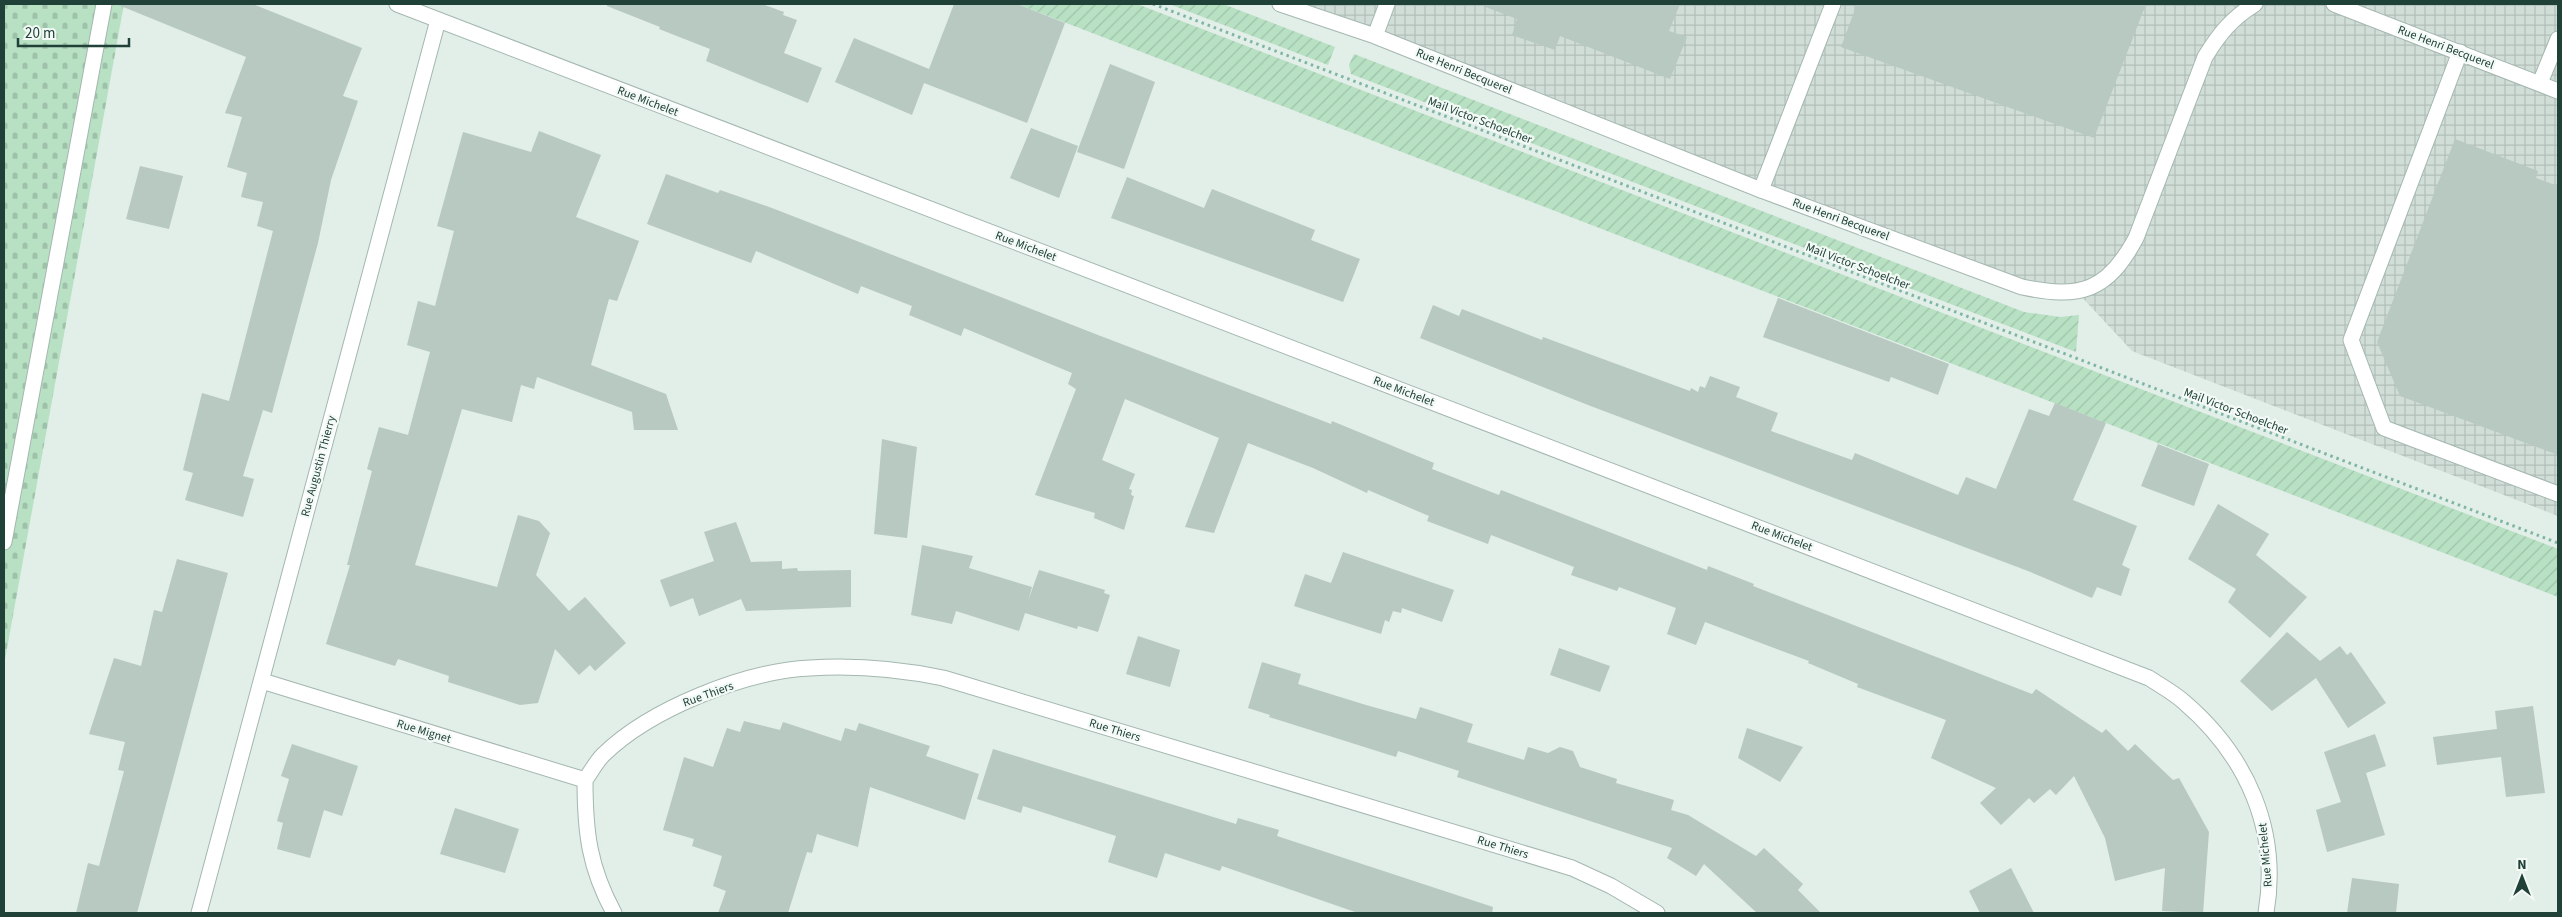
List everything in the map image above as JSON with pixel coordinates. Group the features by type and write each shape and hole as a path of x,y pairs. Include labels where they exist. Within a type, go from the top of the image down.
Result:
{"street":[{"path":"4,542 104,4"},
{"name":"Rue Michelet","path":"397,4 2149,678 2183,701 2217,734 2236,759 2252,789 2263,822 2267,852 2268,897 2266,913"},
{"name":"Rue Henri Becquerel","path":"1280,4 1374,36 1761,190 2022,287 2049,293 2078,293 2106,279 2124,260 2136,238 2205,57 2220,33 2231,21 2255,4"},
{"path":"1374,36 1387,4"},
{"path":"1761,190 1833,4"},
{"name":"Rue Henri Becquerel","path":"2334,4 2558,91"},
{"name":"Rue Augustin Thierry","path":"199,913 438,20"},
{"path":"2540,83 2558,39"},
{"path":"2460,52 2351,340 2384,428 2558,494"},
{"name":"Rue Thiers","path":"585,780 602,756 651,718 683,702 723,687 808,668 849,666 896,669 943,678 1572,868 1611,886 1657,913"},
{"name":"Rue Mignet","path":"262,681 585,780"},
{"path":"585,780 587,842 593,867 614,913"}],"path":[{"name":"Mail Victor Schoelcher","path":"1153,4 2558,543"}],"shaded area":[{"path":"1282,4 2558,4 2558,516 2132,351 2078,293 2049,293"}],"green space":[{"path":"4,4 124,4 4,665"},
{"path":"1017,4 1137,4 2558,549 2558,597"},
{"path":"1169,4 1223,4 1335,47 1328,65"},
{"path":"1354,54 2024,312 2060,317 2079,315 2076,352 1351,74 1349,65"}],"building":[{"path":"116,4 253,4 362,48 343,96 358,101 331,180 318,243 272,413 263,410 243,476 254,479 243,517 185,500 193,473 183,470 202,393 229,401 273,231 257,226 263,202 241,197 247,173 227,167 242,117 225,113 246,57"},
{"path":"607,4 762,4 784,12 783,15 797,20 784,53 822,68 808,103 706,61 710,49 659,29 660,27 607,6"},
{"path":"954,4 1017,4 1065,23 1027,123 924,83 912,115 835,82 854,38 929,69"},
{"path":"1483,4 1680,4 1669,31 1687,37 1670,79 1560,36 1555,50 1512,35 1517,19 1483,6"},
{"path":"1857,4 2146,4 2094,138 1841,47"},
{"path":"1110,64 1155,82 1124,169 1077,152"},
{"path":"1031,128 1078,146 1059,198 1010,178"},
{"path":"539,131 601,155 576,217 639,241 617,301 609,299 591,365 666,394 678,430 634,430 632,412 537,377 534,389 521,385 512,422 462,409 415,565 497,587 518,515 539,521 550,533 536,575 569,611 585,597 626,643 595,671 590,665 579,675 555,649 538,703 520,705 448,682 449,676 398,659 395,666 326,644 350,565 347,565 372,471 367,469 379,427 408,435 430,352 407,345 418,301 435,306 454,231 437,226 463,132 531,152"},
{"path":"2455,139 2538,171 2536,178 2558,186 2558,455 2400,396 2377,342"},
{"path":"140,166 183,176 169,229 126,219"},
{"path":"666,174 718,193 720,190 772,208 1331,424 1332,421 1434,463 1432,469 1499,495 1501,490 1707,570 1708,566 1754,584 1753,586 2032,694 2036,689 2102,733 2106,729 2128,751 2135,744 2173,780 2179,778 2209,832 2203,913 2162,911 2165,868 2115,881 2105,838 2074,776 2056,795 2050,789 2034,803 2029,798 2001,825 1980,803 1996,788 1931,758 1946,720 1857,687 1858,684 1808,663 1809,661 1705,622 1696,645 1667,634 1676,608 1619,587 1617,591 1571,575 1574,567 1491,535 1488,544 1427,521 1429,516 1368,490 1367,493 1313,468 1248,443 1214,533 1185,527 1219,438 1125,399 1102,460 1135,474 1129,489 1132,490 1131,495 1134,496 1124,530 1094,518 1095,513 1035,495 1076,389 1068,384 1072,373 964,328 961,336 909,315 912,306 861,286 858,294 756,251 751,263 647,224"},
{"path":"1127,177 1204,208 1212,189 1315,230 1311,240 1360,259 1343,302 1111,218"},
{"path":"1778,298 1949,364 1938,395 1891,377 1889,382 1763,337"},
{"path":"1433,305 1459,316 1462,309 1542,340 1543,337 1690,391 1691,388 1698,392 1700,386 1705,388 1710,376 1740,387 1736,397 1778,413 1771,431 1852,460 1855,453 1958,495 1966,477 1996,489 2029,409 2049,416 2055,403 2106,423 2073,500 2137,526 2122,565 2130,569 2121,596 2097,587 2092,598 2028,571 1588,405 1420,338"},
{"path":"882,439 917,447 907,538 874,534"},
{"path":"2158,444 2209,464 2194,506 2141,486"},
{"path":"2218,504 2269,534 2256,555 2307,597 2270,638 2228,602 2236,589 2188,559"},
{"path":"736,522 751,562 782,561 782,569 797,568 798,571 851,570 851,607 746,611 741,599 699,616 693,598 670,607 660,580 714,561 704,532"},
{"path":"922,545 973,556 969,568 1032,587 1028,601 1039,570 1105,590 1104,593 1110,595 1098,632 1078,626 1077,629 1025,613 1019,631 956,611 952,624 911,615"},
{"path":"1343,552 1454,590 1442,622 1402,608 1401,613 1393,611 1389,622 1385,620 1381,634 1294,606 1305,574 1331,583"},
{"path":"177,559 228,573 137,913 76,913 88,863 99,866 124,771 118,770 125,742 89,734 114,658 141,666 154,610 162,612"},
{"path":"2287,632 2320,661 2340,646 2347,655 2351,652 2386,703 2348,728 2316,678 2272,711 2240,681"},
{"path":"1138,636 1180,650 1170,687 1126,674"},
{"path":"1559,648 1610,666 1600,692 1550,675"},
{"path":"1262,662 1301,674 1298,684 1366,705 1416,719 1420,707 1473,724 1467,742 1524,760 1528,747 1548,753 1560,747 1573,751 1580,767 1617,779 1616,783 1674,800 1671,810 1688,815 1756,856 1764,848 1803,884 1798,890 1821,913 1757,913 1704,864 1696,876 1667,858 1672,848 1457,777 1459,771 1398,751 1396,757 1269,717 1270,715 1248,708"},
{"path":"2533,706 2545,793 2506,797 2501,757 2437,765 2433,737 2497,729 2495,711"},
{"path":"744,721 780,730 783,722 841,741 845,728 856,731 859,723 930,746 926,756 979,774 965,820 870,787 858,847 817,834 812,853 807,852 788,913 718,913 726,891 713,886 722,856 692,846 694,839 663,830 684,757 713,767 727,728 740,732"},
{"path":"1747,728 1803,747 1780,782 1738,758"},
{"path":"2375,734 2386,766 2366,773 2385,835 2327,852 2316,810 2341,802 2324,752"},
{"path":"292,744 358,766 342,816 324,810 310,858 277,849 283,823 277,821 289,779 281,776"},
{"path":"993,749 1236,824 1238,818 1279,830 1277,836 1493,907 1492,913 1358,913 1222,866 1220,871 1165,853 1157,878 1108,862 1116,836 1023,806 1021,813 977,799"},
{"path":"455,808 519,829 505,873 440,854"},
{"path":"2011,868 2034,913 1980,913 1969,891"},
{"path":"2352,878 2399,884 2396,913 2347,913"}]}
